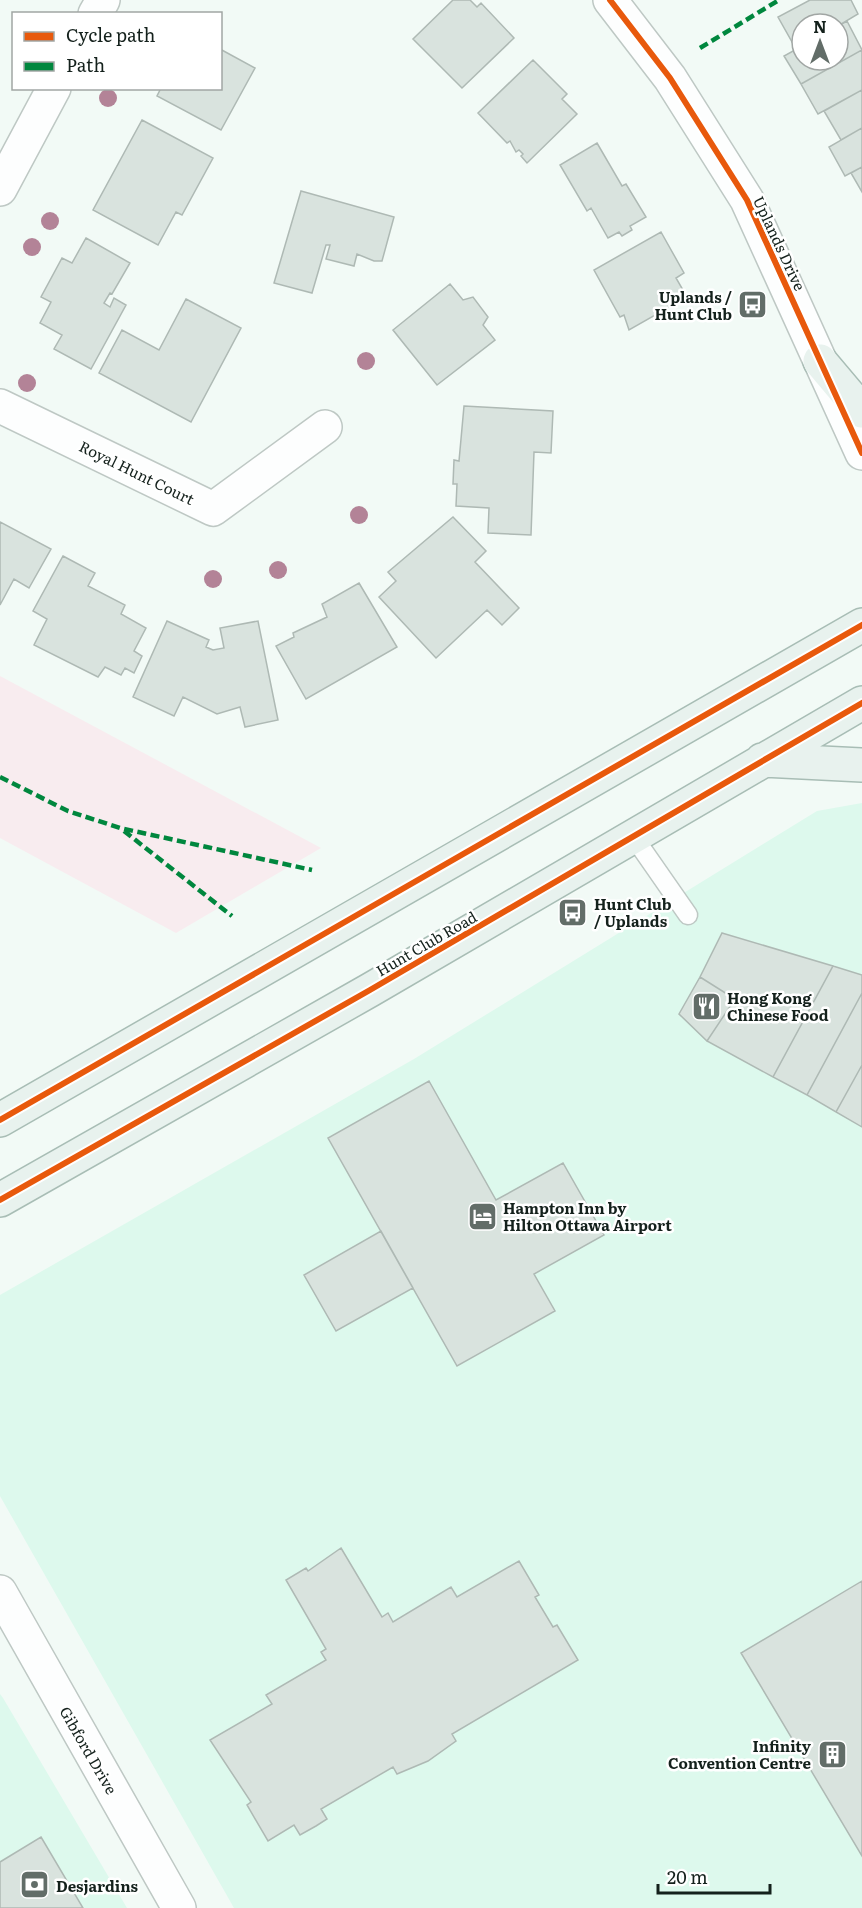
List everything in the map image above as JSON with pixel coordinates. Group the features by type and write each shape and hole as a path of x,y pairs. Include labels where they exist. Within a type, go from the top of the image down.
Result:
{"main road":[{"path":"820,361 862,411"},
{"path":"0,1120 862,625"},
{"name":"Hunt Club Road","path":"0,1200 370,990 862,703"},
{"path":"762,760 862,765"}],"street":[{"name":"Uplands Drive","path":"610,0 670,78 747,200 862,453"},
{"path":"0,189 53,90"},
{"name":"Royal Hunt Court","path":"0,406 213,509 325,427"},
{"name":"Gibford Drive","path":"0,1592 180,1908"}],"lane":[{"path":"633,836 688,915"}],"shaded area":[{"path":"0,676 321,848 176,933 0,838"},
{"path":"862,803 862,1908 234,1908 0,1496 0,1295 414,1059 817,811"},
{"path":"0,1694 3,1698 127,1908 0,1908"}],"building":[{"path":"453,0 470,0 477,7 481,3 514,38 462,88 413,39"},
{"path":"810,0 851,0 858,14 850,19 850,12 790,12 790,38 778,17"},
{"path":"850,27 862,50 850,57"},
{"path":"222,50 255,68 221,130 157,96 160,90 222,90"},
{"path":"862,50 862,90 818,114 801,84 823,72 850,72 850,57"},
{"path":"790,53 790,66 784,56"},
{"path":"533,60 567,94 562,99 577,114 527,163 521,156 523,154 519,150 516,152 510,141 507,143 478,113"},
{"path":"794,72 823,72 801,84"},
{"path":"862,90 862,128 841,140 824,111"},
{"path":"142,120 213,158 182,215 176,212 158,245 93,210"},
{"path":"862,128 862,167 845,176 829,147"},
{"path":"597,143 622,186 626,184 646,217 630,226 632,230 622,236 619,232 608,238 591,208 587,211 560,165"},
{"path":"862,167 862,192 851,173"},
{"path":"301,191 394,217 382,261 374,261 357,254 354,266 326,259 330,245 326,245 312,293 274,283"},
{"path":"661,232 684,273 676,278 687,297 629,330 624,315 620,317 594,270"},
{"path":"86,238 130,263 112,294 110,293 104,303 110,307 114,298 126,305 91,369 54,349 62,335 40,323 51,302 41,297 62,258 72,263"},
{"path":"450,284 463,300 473,297 488,317 483,325 495,340 437,385 393,330"},
{"path":"186,299 241,328 191,422 99,373 122,330 159,350"},
{"path":"464,406 553,411 551,453 534,452 531,535 488,533 489,508 456,506 457,484 453,484 454,460 459,461"},
{"path":"453,517 486,551 475,562 519,608 502,625 487,610 436,658 379,597 396,581 388,572"},
{"path":"0,522 51,549 29,588 14,579 0,605"},
{"path":"63,556 95,573 88,586 125,605 121,614 146,628 134,651 142,656 134,673 125,668 121,675 105,667 98,677 34,645 47,619 33,611"},
{"path":"359,583 397,647 306,699 276,646 294,637 293,633 327,617 322,604"},
{"path":"167,621 209,640 206,647 213,650 224,648 220,628 258,621 278,720 245,727 240,707 217,714 183,697 174,716 133,697"},
{"path":"722,933 833,966 773,1077 707,1041 735,999 700,977"},
{"path":"833,966 862,975 862,993 807,1095 773,1077"},
{"name":"Hong Kong Chinese Food","path":"700,977 735,999 707,1041 679,1014"},
{"path":"862,993 862,1065 836,1112 807,1095"},
{"path":"862,1065 862,1127 836,1112"},
{"name":"Hampton Inn by Hilton Ottawa Airport","path":"429,1081 496,1200 563,1163 604,1235 534,1274 555,1311 457,1366 328,1138"},
{"path":"381,1231 413,1288 336,1331 304,1275"},
{"path":"341,1548 382,1617 388,1613 393,1622 451,1587 457,1597 519,1561 539,1595 535,1597 553,1627 557,1625 578,1660 452,1734 456,1741 428,1761 397,1774 393,1767 321,1809 327,1819 316,1826 300,1835 294,1825 268,1841 247,1805 251,1802 210,1740 272,1704 266,1695 326,1660 321,1652 326,1649 286,1580 306,1568 308,1571"},
{"name":"Infinity Convention Centre","path":"862,1581 862,1856 741,1653"},
{"name":"Desjardins","path":"41,1837 83,1908 0,1908 0,1862"}],"marked path":[{"path":"700,48 779,0"},
{"path":"0,777 68,811 120,828 312,870"},
{"path":"124,831 232,916"}],"cycle path":[{"path":"610,0 670,78 747,200 862,453"},
{"path":"0,1120 862,625"},
{"path":"0,1200 370,990 862,703"}],"place":[{"name":"Uplands / Hunt Club","path":"753,305"},
{"name":"Hunt Club / Uplands","path":"573,912"},
{"name":"Hong Kong Chinese Food","path":"706,1006"},
{"name":"Hampton Inn by Hilton Ottawa Airport","path":"482,1216"},
{"name":"Infinity Convention Centre","path":"832,1754"},
{"name":"Desjardins","path":"35,1885"}]}
